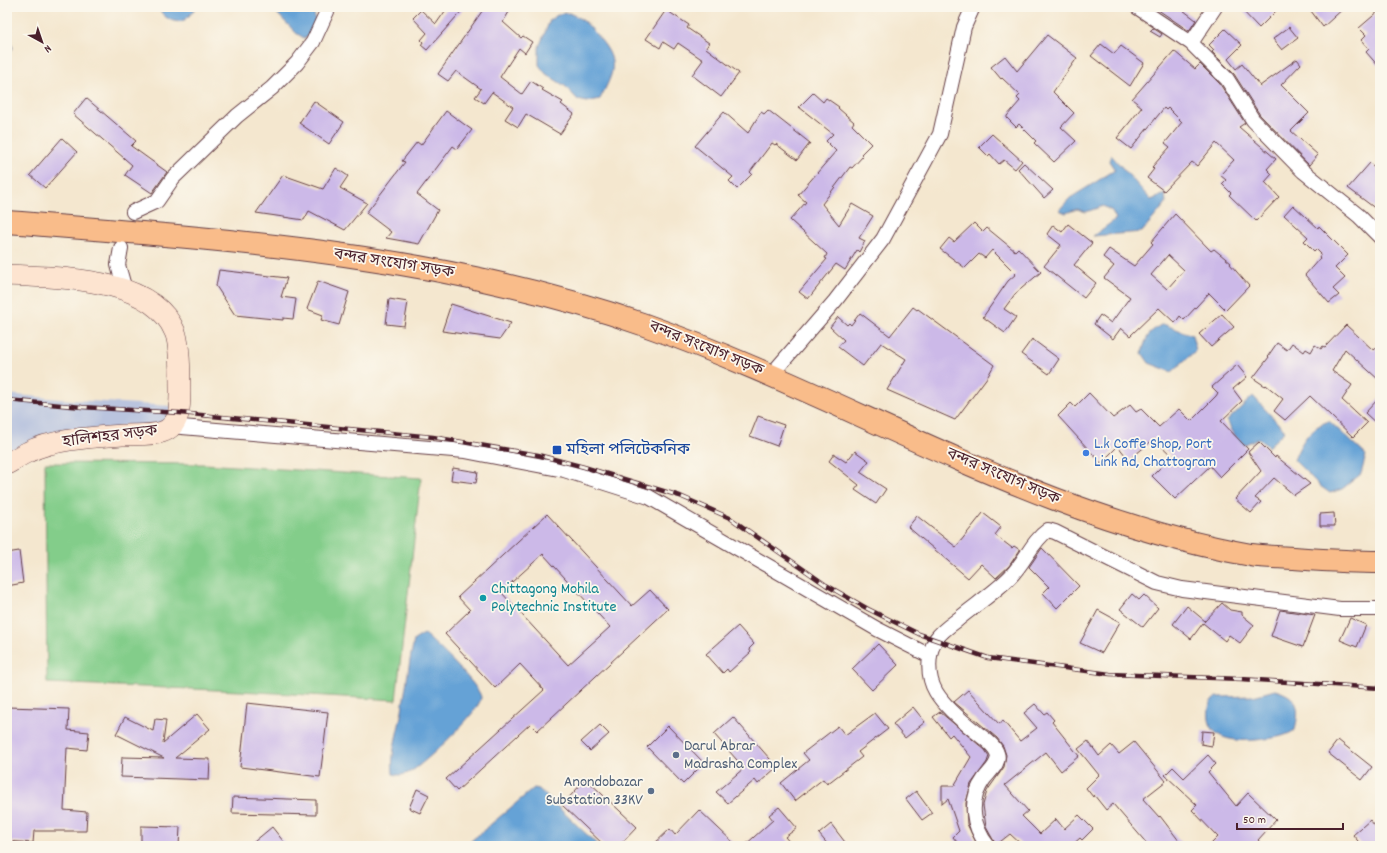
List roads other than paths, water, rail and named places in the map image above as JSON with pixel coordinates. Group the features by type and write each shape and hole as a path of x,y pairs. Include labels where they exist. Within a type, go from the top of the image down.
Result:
{"highway":[{"name":"বন্দর সংযোগ সড়ক","path":"7,222 224,240 382,260 489,280 643,324 771,376 989,473 1062,502 1153,532 1254,556 1380,562"}],"street":[{"path":"133,212 156,201 173,178 237,116 272,88 297,63 313,42 329,7"},
{"path":"771,376 835,301 883,239 940,134 964,27 973,7"},
{"path":"1136,7 1191,43 1227,79 1253,120 1303,171 1360,216 1380,237"},
{"path":"1191,43 1215,7"},
{"path":"122,248 118,266 125,290"},
{"name":"হালিশহর সড়ক","path":"7,275 100,283 125,290 153,302 164,312 176,334 180,370 180,413 170,426 162,432 100,437 50,444 28,451 7,464"},
{"path":"170,426 465,450 564,470 648,497 877,629 930,656"},
{"path":"988,846 978,832 973,812 978,789 998,760 998,754 990,744 958,716 936,692 931,681 930,656 936,640 946,629 1010,578 1023,563 1038,537 1048,530 1055,532 1157,583 1182,589 1340,609 1380,609"}],"water":[{"path":"159,7 196,7 186,19 179,22 171,20 165,16"},
{"path":"271,7 313,7 316,24 308,37 304,38 296,33"},
{"path":"569,13 580,18 587,24 606,47 610,55 612,62 611,75 600,99 587,102 578,100 565,86 546,74 539,65 539,47 550,20 559,14"},
{"path":"7,36 13,48 7,55"},
{"path":"1111,155 1151,200 1165,194 1166,203 1142,232 1093,236 1116,219 1112,211 1103,206 1086,212 1077,209 1066,213 1059,210 1070,198 1115,170 1109,161"},
{"path":"1163,324 1192,335 1196,350 1172,372 1149,363 1142,353 1151,332"},
{"path":"1253,396 1285,431 1268,447 1259,438 1241,446 1227,421"},
{"path":"1329,421 1366,455 1361,474 1342,489 1330,493 1320,486 1294,460 1303,441 1311,431"},
{"path":"424,634 465,674 473,683 481,697 479,704 462,725 427,759 406,774 395,775 393,774 392,765 393,756 402,713 412,648 414,640"},
{"path":"1275,690 1289,696 1296,704 1297,715 1295,730 1286,735 1277,737 1256,740 1236,740 1220,735 1214,730 1210,723 1210,702 1217,697 1253,696"},
{"path":"534,788 539,789 599,846 465,846"}],"railway":[{"path":"7,400 82,407 180,413 433,437 538,455 584,467 680,496 730,518 826,585 868,609 919,634 988,658 1110,674 1241,679 1380,688"}],"place":[{"name":"মহিলা পলিটেকনিক","path":"557,450"},
{"name":"L.k Coffe Shop, Port Link Rd, Chattogram","path":"1086,453"},
{"name":"Chittagong Mohila Polytechnic Institute","path":"483,598"},
{"name":"Darul Abrar Madrasha Complex","path":"676,755"},
{"name":"Anondobazar Substation 33KV","path":"651,791"}]}
